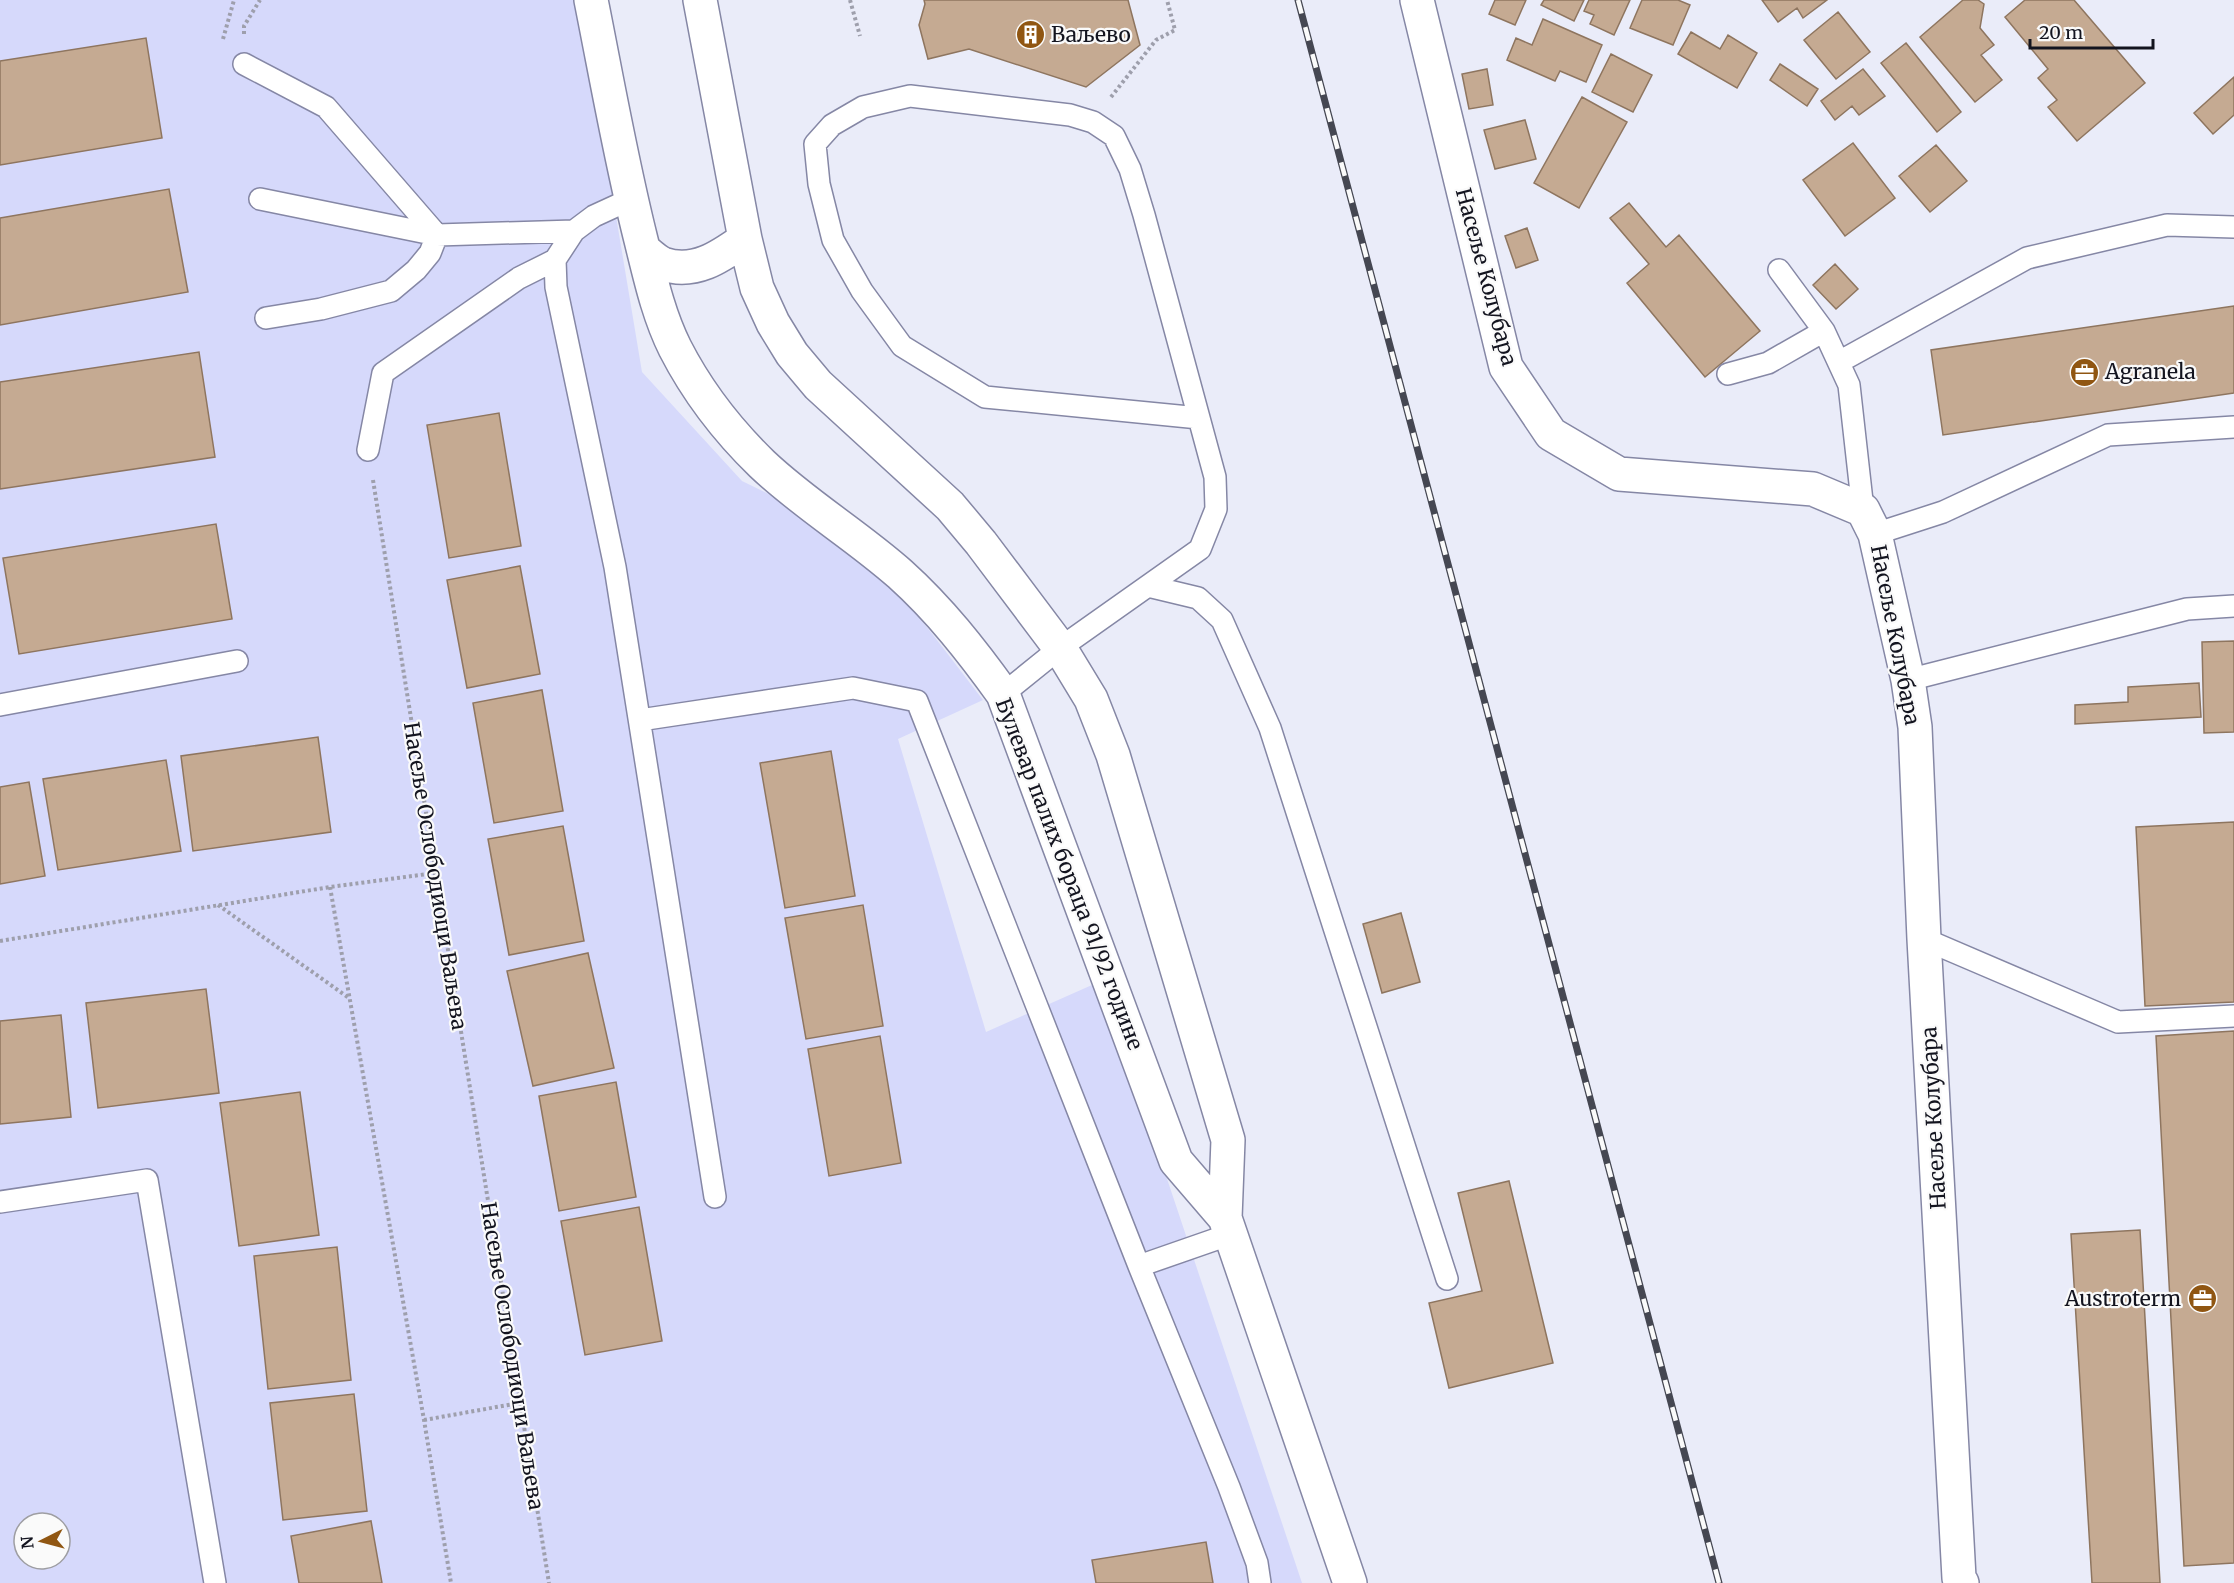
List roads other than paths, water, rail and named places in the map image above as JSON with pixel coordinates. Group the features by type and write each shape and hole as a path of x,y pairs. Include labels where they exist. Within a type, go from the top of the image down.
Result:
{"street":[{"name":"Булевар палих бораца 91/92 године","path":"591,0 631,199 655,294 675,346 700,391 730,430 763,465 899,573 974,652 1003,694 1176,1161 1228,1226"},
{"name":"Булевар палих бораца 91/92 године","path":"700,0 745,239 757,288 773,323 792,354 818,385 950,506 1060,648 1091,699 1113,755 1228,1140 1228,1226 1350,1583"},
{"name":"Насеље Колубара","path":"1417,0 1506,367 1551,434 1618,474 1813,489 1869,522 1908,680 1915,728 1924,939 1958,1566 1962,1583"},
{"path":"644,250 662,264 682,267 705,265 745,239"}],"lane":[{"path":"244,63 326,107 437,235"},
{"path":"1003,694 1060,648 1200,549 1216,509 1215,477 1199,418 1130,169 1114,136 1093,123 1070,115 910,96 863,107 832,125 815,144 819,184 833,240 862,291 902,346 985,397 1199,418"},
{"path":"260,199 437,235 574,231"},
{"path":"368,450 383,373 519,278 555,260 574,231 594,216 631,199"},
{"path":"1839,362 2027,258 2167,225 2234,227"},
{"path":"266,318 321,309 391,291 416,270 430,253 437,235"},
{"path":"555,260 556,287 615,567 714,1197"},
{"path":"1779,270 1824,331 1849,385 1869,522 1943,512 2108,435 2234,427"},
{"path":"1728,374 1768,363 1824,331"},
{"path":"1148,586 1198,598 1222,620 1270,728 1447,1279"},
{"path":"1908,680 2187,609 2234,606"},
{"path":"0,705 237,661"},
{"path":"640,720 853,688 917,701 1228,1487 1257,1563 1260,1583"},
{"path":"1924,939 2118,1022 2234,1016"},
{"path":"0,1202 147,1180 215,1583"},
{"path":"1139,1266 1228,1226"}],"railway":[{"path":"1298,0 1719,1583"}],"place":[{"name":"Ваљево","path":"1030,35"},
{"name":"Agranela","path":"2084,372"},
{"name":"Austroterm","path":"2202,1299"}]}
